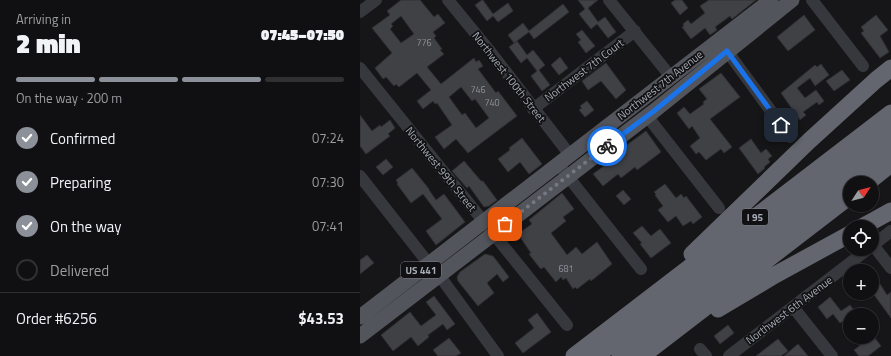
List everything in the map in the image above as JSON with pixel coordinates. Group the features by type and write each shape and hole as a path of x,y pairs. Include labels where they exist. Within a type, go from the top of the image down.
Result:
{"highway":[{"path":"619,322 718,230 809,141 891,68"},
{"name":"I 95","path":"574,356 891,113"},
{"path":"596,356 891,129"},
{"path":"620,356 891,148"},
{"path":"876,176 891,164"},
{"path":"643,355 843,201"},
{"path":"875,220 891,211"},
{"path":"643,355 774,275 843,238"}],"main road":[{"path":"727,51 731,38 764,13 771,0"},
{"name":"Northwest 7th Avenue","path":"360,317 771,0"},
{"name":"Northwest 7th Avenue","path":"360,336 647,116 792,0"},
{"path":"620,136 627,120 665,91 671,77"}],"street":[{"path":"360,12 376,0"},
{"name":"Northwest 100th Street","path":"448,0 489,50 570,155"},
{"path":"610,0 671,77"},
{"path":"812,0 863,66"},
{"name":"Northwest 7th Court","path":"533,108 635,31"},
{"path":"727,51 790,137"},
{"name":"Northwest 99th Street","path":"360,68 567,325"},
{"path":"647,116 719,208"},
{"path":"558,164 641,269"},
{"path":"360,176 429,264"},
{"name":"Northwest 6th Avenue","path":"879,241 891,231"},
{"path":"879,255 891,268"},
{"name":"Northwest 6th Avenue","path":"729,356 859,256"},
{"path":"439,275 498,356"},
{"path":"793,307 832,356"}],"building":[{"path":"401,0 420,0 434,17 438,14 445,23 433,32 436,36 434,38 442,49 440,50 444,54 427,67 441,84 474,58 476,62 479,60 483,66 478,69 496,93 498,91 517,116 468,153 456,139 444,149 435,137 452,125 437,103 435,104 433,101 423,109 417,101 431,90 417,73 399,87 396,84 394,86 386,77 383,79 375,68 392,53 372,28 390,15 387,11","holes":["401,16 414,34 401,43 390,29 393,26 391,24","461,87 472,101 475,99 489,118 476,128 465,113 462,115 449,97"]},
{"path":"482,0 493,14 508,3 513,11 498,22 493,16 487,21 475,5"},
{"path":"578,0 598,0 588,8 598,22 605,17 616,32 608,38 597,24 591,29 579,14 585,9"},
{"path":"675,0 682,0 688,8 680,15 671,3"},
{"path":"709,0 756,0 732,19 730,16 715,27 717,30 710,35 705,28 691,39 682,27 684,26 683,24 688,20 691,24 705,13 700,6"},
{"path":"563,4 569,12 534,39 529,32 514,43 508,35 523,23 529,31"},
{"path":"804,15 815,30 788,51 777,37"},
{"path":"876,15 888,30 880,36 889,52 880,58 861,33 864,31 861,27"},
{"path":"582,30 595,46 586,53 578,42 581,40 576,34"},
{"path":"517,41 527,55 533,50 545,65 539,70 550,85 542,91 531,76 537,71 527,58 521,63 509,47"},
{"path":"560,57 568,68 559,75 551,65"},
{"path":"606,63 626,90 616,99 601,81 588,90 582,81"},
{"path":"821,64 829,75 815,86 810,78 797,88 805,98 816,90 824,101 819,105 817,102 803,112 806,115 800,120 781,93 815,65 817,67"},
{"path":"842,70 850,80 834,91 826,81"},
{"path":"721,73 740,97 710,119 732,147 724,153 721,149 706,160 699,152 696,154 690,146 700,138 692,126 689,129 677,113 684,107 690,114 704,104 703,102 707,99 699,89"},
{"path":"587,101 594,110 585,117 579,110 582,108 580,106"},
{"path":"360,115 372,131 380,125 381,127 390,120 395,128 388,134 390,136 366,154 360,146"},
{"path":"646,131 661,152 637,170 635,167 621,178 618,174 603,186 593,174 604,166 602,163"},
{"path":"522,138 542,164 529,174 520,162 508,172 498,159"},
{"path":"751,139 761,153 766,149 772,156 768,159 770,162 758,174 739,148"},
{"path":"386,159 393,167 383,175 376,167"},
{"path":"464,161 481,181 483,181 497,200 489,206 484,207 469,186 467,188 452,171"},
{"path":"412,168 436,200 444,194 465,222 436,245 426,231 442,219 423,194 411,203 397,184 398,183 396,180"},
{"path":"665,184 676,198 681,194 684,198 686,196 702,217 693,224 691,221 683,226 676,216 668,222 658,210 663,206 654,192"},
{"path":"623,190 631,199 624,205 616,196"},
{"path":"562,193 574,209 563,217 566,221 551,233 567,255 576,247 582,254 597,242 612,264 591,281 590,279 577,289 575,287 573,289 566,278 563,280 561,277 556,282 544,267 541,269 529,254 531,253 518,234 532,224 529,220"},
{"path":"642,226 651,236 660,229 671,243 651,258 640,244 642,243 633,233"},
{"path":"485,254 493,256 509,277 503,282 497,274 487,283 494,293 478,306 458,281 457,277 460,272"},
{"path":"367,255 374,263 360,274 360,260"},
{"path":"880,284 887,295 891,292 891,318 878,300"},
{"path":"434,296 455,324 447,330 443,324 428,335 429,337 418,346 411,337 393,351 381,335 410,312 421,326 436,315 426,302"},
{"path":"830,297 841,311 843,310 843,321 840,323 833,314 827,319 818,307"},
{"path":"850,305 852,308 846,308"},
{"path":"537,313 551,332 523,353 515,343 534,328 528,320"},
{"path":"728,325 734,333 720,344 714,336"},
{"path":"449,338 461,353 456,356 438,356 433,350"},
{"path":"778,339 788,351 781,356 756,356"},
{"path":"879,343 881,346 868,356 859,356 854,350 862,344"},
{"path":"798,344 808,356 784,356"}],"way so far":[{"path":"505,224 607,146"}],"route":[{"path":"607,146 654,111 727,51 781,125"}]}
